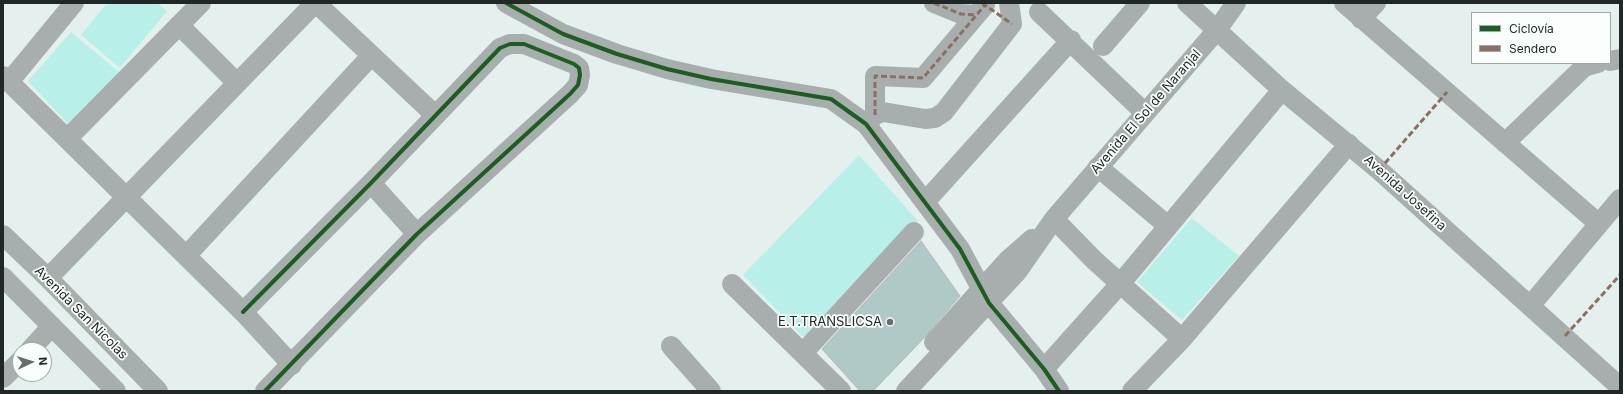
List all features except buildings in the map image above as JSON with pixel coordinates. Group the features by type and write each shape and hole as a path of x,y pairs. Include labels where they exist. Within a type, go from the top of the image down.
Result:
{"street":[{"path":"74,3 6,79 243,312 292,365"},
{"path":"67,139 200,3"},
{"path":"48,278 316,3 435,115"},
{"path":"506,3 563,34 617,54 711,80 831,98 870,119 925,202 960,249 985,297 1044,369 1060,391"},
{"path":"934,3 961,14 981,8 1012,24"},
{"path":"870,119 884,112 925,119 935,118 944,112 1012,24 1009,3"},
{"path":"1103,46 1140,3"},
{"name":"Avenida Josefina","path":"1187,3 1282,90 1349,144 1620,387"},
{"name":"Avenida El Sol de Naranjal","path":"890,391 985,297 1017,272 1054,219 1144,112 1217,30 1236,3"},
{"path":"1344,3 1599,224"},
{"path":"1362,19 1376,3"},
{"path":"870,119 875,76 923,78 981,8"},
{"path":"1039,12 1071,40 1144,112"},
{"path":"179,25 237,83"},
{"path":"925,202 1071,40"},
{"path":"243,312 371,183 500,48 510,44 524,44 574,64 579,68 580,75 578,85 570,94 418,234 265,391"},
{"path":"186,256 372,56"},
{"path":"1505,143 1584,68 1595,64"},
{"path":"1044,369 1120,284 1282,90"},
{"path":"1132,391 1182,339 1349,144"},
{"path":"1098,167 1168,226"},
{"path":"371,183 418,234"},
{"path":"1530,306 1620,199"},
{"path":"1054,219 1120,284 1182,339"},
{"path":"803,353 914,232"},
{"name":"Avenida San Nicolas","path":"3,235 48,278 158,391"},
{"path":"3,276 116,391"},
{"path":"732,284 841,391"},
{"name":"Avenida El Sol de Naranjal","path":"906,391 985,297"},
{"path":"37,342 52,326"},
{"path":"671,346 711,391"},
{"path":"3,378 12,368"}],"shaded area":[{"path":"107,3 157,3 167,11 120,68 81,35"},
{"path":"71,32 120,73 71,127 28,81"},
{"path":"859,155 918,221 804,338 743,275"},
{"path":"1192,218 1239,256 1182,320 1137,282"}],"marked path":[{"path":"934,3 961,14 976,15"},
{"path":"982,3 1012,24"},
{"path":"875,115 875,76 923,78 985,5"},
{"path":"1379,170 1447,92"},
{"path":"1565,336 1620,275"}],"cycle path":[{"path":"506,3 563,34 617,54 667,69 711,79 831,99 866,124 960,249 989,303 1044,369 1059,391"},
{"path":"243,312 371,183 500,48 510,44 524,44 574,64 579,68 580,75 578,85 570,94 417,234 265,391"}],"place":[{"name":"E.T.TRANSLICSA","path":"890,322"}]}
